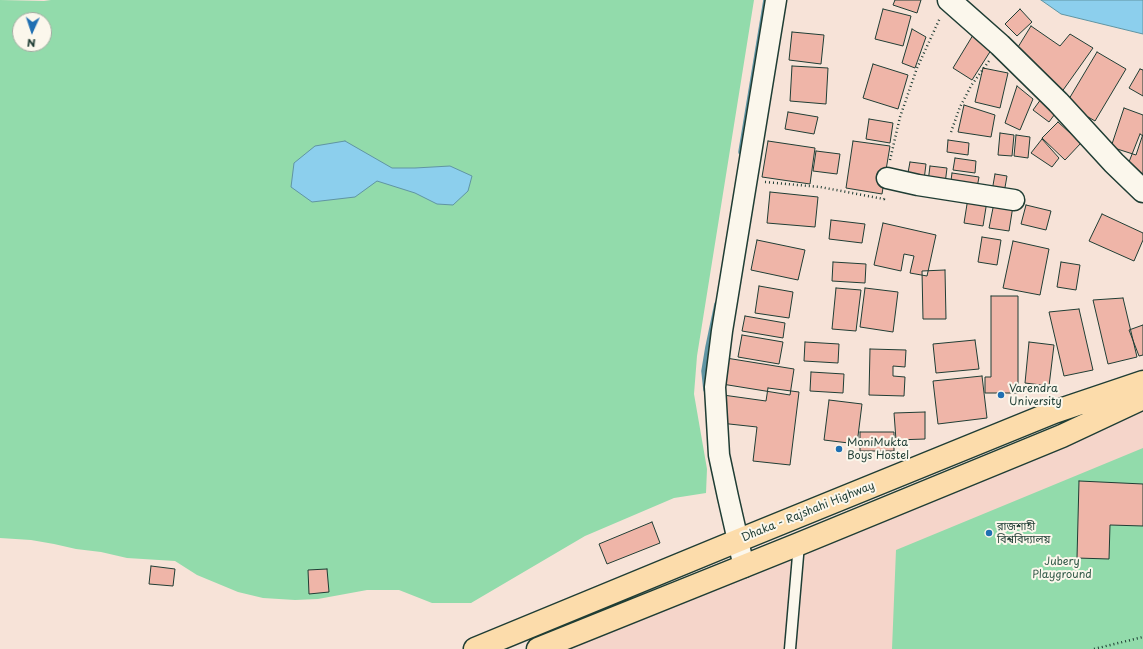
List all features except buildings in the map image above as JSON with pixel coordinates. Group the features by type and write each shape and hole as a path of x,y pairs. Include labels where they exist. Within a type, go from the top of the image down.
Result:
{"highway":[{"name":"Dhaka - Rajshahi Highway","path":"475,649 1054,412 1143,382"},
{"path":"538,649 1055,439 1143,398"}],"street":[{"path":"744,566 737,541 720,455 715,387 722,331 776,0"},
{"path":"949,0 1000,45 1058,102 1114,163 1143,191"},
{"path":"887,178 918,185 1014,200"}],"lane":[{"path":"790,649 799,544"}],"path":[{"path":"747,180 820,187 884,199 890,158 900,116 917,68 949,0"},
{"path":"951,132 960,107 971,86 1000,45"},
{"path":"1094,649 1143,637"}],"shaded area":[{"name":"রাজশাহী বিশ্ববিদ্যালয়","path":"1143,407 1143,649 548,649"}],"green space":[{"path":"0,0 754,0 697,356 694,394 707,469 706,493 674,498 585,536 471,603 432,603 399,590 367,590 318,599 295,600 263,598 238,592 197,575 175,561 127,558 31,540 0,538"},
{"name":"Jubery Playground","path":"1143,448 1143,649 892,649 896,550"}],"water":[{"path":"1041,0 1143,0 1143,34 1061,14"},
{"path":"345,141 392,168 450,166 472,176 468,191 453,205 437,204 415,193 377,181 355,197 312,202 291,187 294,163 315,146"}],"waterway":[{"path":"741,152 766,0"},
{"path":"706,390 704,371 717,304"}],"place":[{"name":"Varendra University","path":"1001,395"},
{"name":"MoniMukta Boys Hostel","path":"839,449"},
{"name":"রাজশাহী বিশ্ববিদ্যালয়","path":"989,533"}]}
